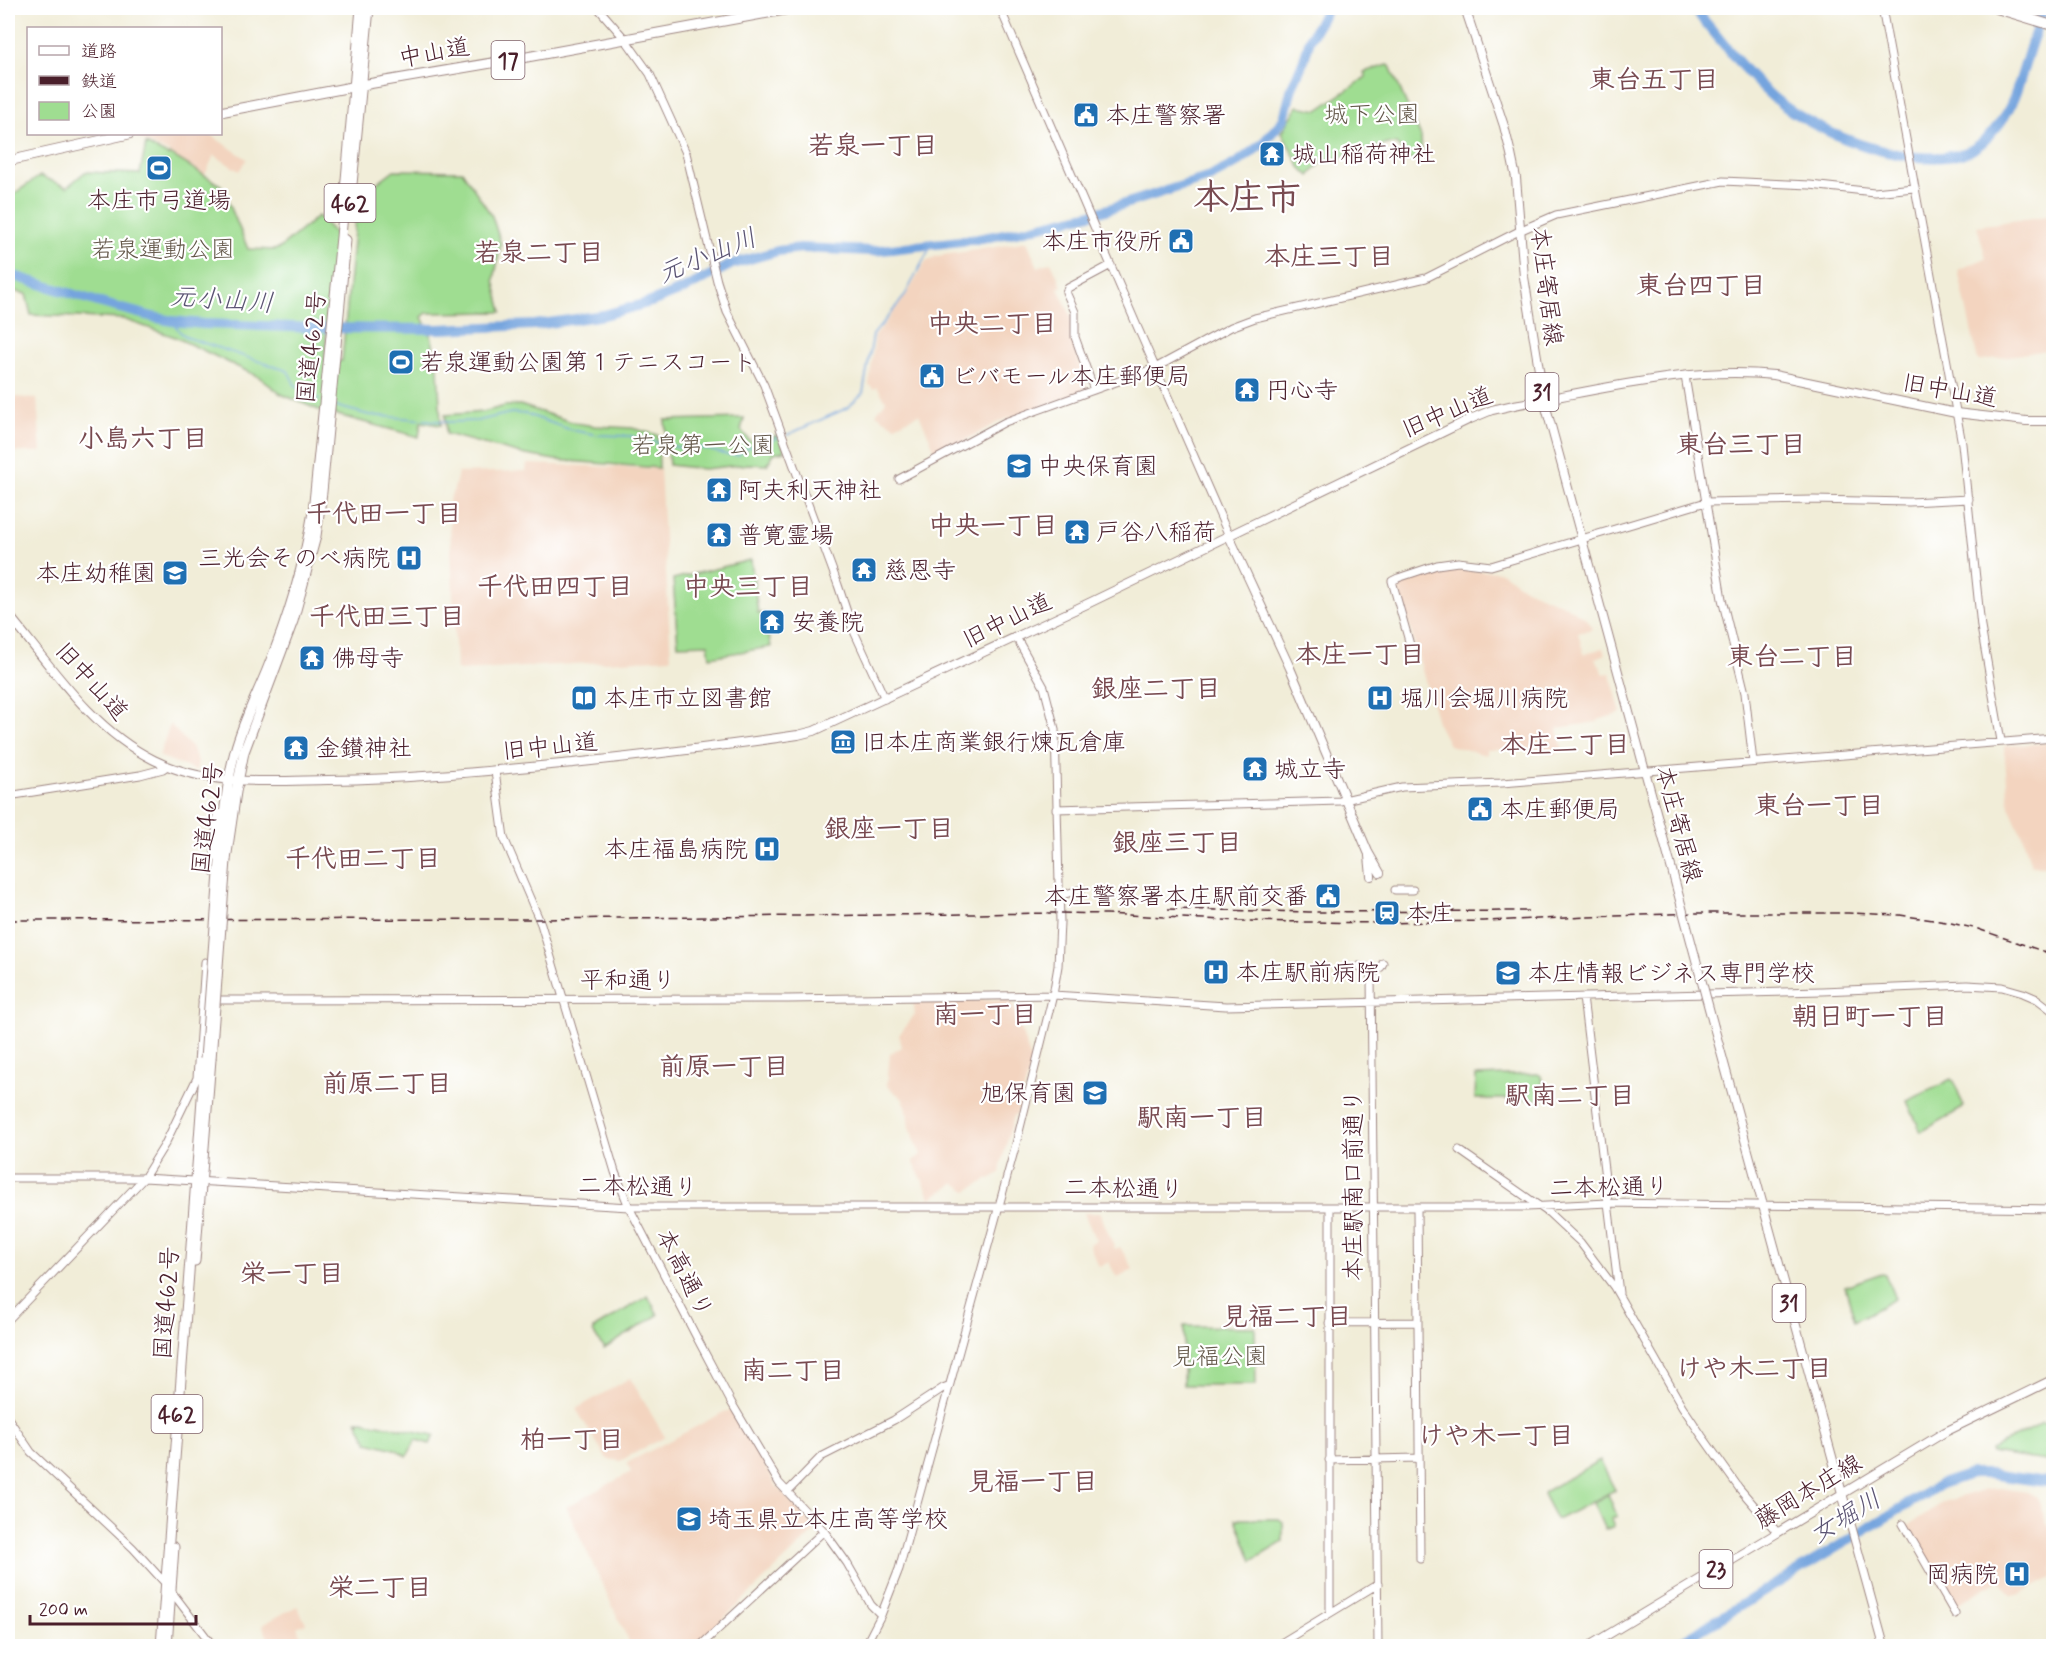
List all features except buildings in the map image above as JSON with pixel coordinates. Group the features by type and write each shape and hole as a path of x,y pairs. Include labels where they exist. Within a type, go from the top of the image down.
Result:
{"highway":[{"name":"国道462号","path":"358,86 361,8"},
{"name":"国道462号","path":"161,1647 176,1492 223,860 233,781 245,721 277,645 306,550 316,494 330,388 358,86 369,8"},
{"name":"中山道","path":"222,112 795,8"},
{"path":"1995,8 2050,25"},
{"path":"8,161 125,135"},
{"name":"国道462号","path":"167,1647 168,1587"}],"main road":[{"name":"本庄寄居線","path":"1465,8 1504,126 1516,178 1519,231 1531,326 1544,400 1849,1526 1884,1647"},
{"name":"旧中山道","path":"8,614 100,724 138,752 167,766 199,776 233,781 378,779 495,771 651,755 798,735 829,724 1492,410 1656,379 1726,372 1774,375 1956,413 2026,421 2054,421"},
{"path":"1229,536 1278,641 1347,800 1375,875"},
{"name":"藤岡本庄線","path":"1591,1646 1945,1432 2054,1380"}],"street":[{"path":"598,8 625,39 650,74 686,153 727,312 764,385 852,627 885,699"},
{"path":"1000,8 1229,536"},
{"path":"1882,8 1956,413 1969,499 1981,627 2001,741"},
{"path":"899,479 1005,422 1155,368 1223,331 1255,318 1426,278 1519,231 1556,216 1723,182 1810,185 1874,192 1914,188"},
{"path":"1094,390 1075,337 1075,312 1066,292 1068,288 1111,265"},
{"path":"1685,376 1722,599 1745,693 1753,762"},
{"path":"1414,659 1392,584 1394,580 1437,565 1458,562 1491,566 1706,502 1825,500 1909,502 1969,499"},
{"path":"865,1647 881,1616 899,1569 999,1205 1053,995 1058,957 1059,896 1054,729 1044,687 1016,637"},
{"path":"1056,809 1347,800 1402,787 1502,783 2054,738"},
{"path":"8,796 140,775 167,766"},
{"name":"本高通り","path":"495,771 504,838 541,924 615,1172 629,1206 731,1402 778,1483 824,1531 847,1563 871,1605 881,1616"},
{"path":"214,872 217,813"},
{"path":"1059,886 1082,889 1059,896"},
{"path":"1395,890 1413,890"},
{"path":"8,1320 144,1178 165,1144 197,1078 205,962"},
{"path":"1359,966 1371,975 1383,963"},
{"name":"本庄駅南口前通り","path":"1371,975 1378,1647"},
{"name":"平和通り","path":"202,1000 788,999 1053,995 1226,1006 1967,986 2002,987 2023,993 2037,999 2054,1012"},
{"path":"1583,998 1619,1296"},
{"path":"1459,1150 1549,1213 1580,1242 1619,1296 1682,1406 1702,1436 1739,1488 1778,1532"},
{"name":"二本松通り","path":"8,1179 144,1178 629,1206 999,1205 1417,1208 1539,1207 1608,1203 2054,1209"},
{"path":"1330,1208 1330,1613"},
{"path":"1417,1208 1420,1559"},
{"path":"1329,1323 1417,1322"},
{"path":"787,1492 821,1457 894,1420 948,1386"},
{"path":"8,1418 31,1452 133,1548 168,1587 213,1647"},
{"path":"1329,1460 1419,1458"},
{"path":"1903,1524 1955,1614"},
{"path":"700,1646 824,1531"},
{"path":"1276,1647 1378,1584"}],"shaded area":[{"path":"211,135 247,159 239,171 214,155 205,175 170,153 136,137"},
{"path":"2053,215 2053,349 1978,361 1958,270 1986,258 1977,226"},
{"path":"1027,241 1038,267 1051,262 1062,286 1058,288 1071,316 1071,337 1088,390 1001,421 934,457 934,448 919,414 895,426 876,414 886,401 877,387 874,389 869,385 875,336 906,296 926,261 937,256"},
{"path":"8,396 37,399 41,452 11,452 8,450"},
{"path":"527,464 660,469 671,658 460,671 456,669 449,500 458,473 526,471"},
{"path":"1446,569 1501,572 1526,589 1566,606 1588,620 1592,629 1578,633 1584,654 1603,648 1606,654 1595,658 1604,674 1610,673 1621,713 1598,720 1598,722 1558,728 1563,752 1551,755 1535,748 1486,750 1486,755 1449,745 1437,722 1398,586 1400,583"},
{"path":"170,724 190,746 198,761 196,771 159,756"},
{"path":"2053,743 2053,866 2031,866 2023,838 2009,806 2004,746"},
{"path":"1011,1000 1032,1063 1017,1113 1014,1116 1000,1173 967,1191 955,1183 931,1198 913,1161 921,1155 910,1128 906,1106 902,1098 887,1086 890,1054 902,1047 899,1035 915,1014 913,1001"},
{"path":"1084,1213 1100,1213 1115,1249 1120,1247 1133,1269 1117,1278 1109,1262 1099,1267 1089,1244 1096,1241"},
{"path":"630,1378 665,1437 620,1461 607,1459 576,1409"},
{"name":"埼玉県立本庄高等学校","path":"732,1410 776,1485 817,1529 697,1644 692,1646 631,1646 566,1507 631,1472 627,1463 724,1412"},
{"path":"2001,1488 2027,1492 2037,1497 2047,1524 2053,1531 2053,1577 2018,1595 2012,1595 2000,1579 1954,1608 1907,1526 1944,1502 1986,1489"},
{"path":"297,1606 306,1623 297,1627 303,1641 293,1646 272,1646 262,1625"}],"green space":[{"name":"城下公園","path":"1388,65 1421,137 1422,159 1407,160 1396,144 1388,144 1322,162 1309,176 1300,167 1282,132 1298,106 1318,110 1366,77 1364,72"},
{"name":"若泉運動公園","path":"146,144 169,156 170,154 222,186 248,249 274,250 280,248 318,216 338,237 327,319 325,361 342,361 357,198 394,170 462,171 492,216 501,244 494,280 502,312 427,313 422,317 432,339 438,368 441,425 421,422 419,437 319,410 281,394 259,377 175,337 123,319 31,315 26,294 8,290 8,198 40,176 67,187 85,172 140,174"},
{"path":"520,405 575,423 632,428 658,435 659,468 555,460 521,454 446,434 445,415 483,412 505,406"},
{"name":"若泉第一公園","path":"744,418 741,430 750,441 778,435 785,451 774,453 767,465 749,464 704,469 669,465 665,420"},
{"path":"751,560 758,613 765,614 771,647 710,657 708,644 678,645 673,579"},
{"path":"1538,1074 1541,1076 1545,1098 1475,1099 1476,1076"},
{"path":"1951,1080 1954,1081 1963,1108 1921,1132 1907,1101"},
{"path":"1882,1273 1885,1274 1895,1299 1855,1321 1845,1286"},
{"path":"648,1296 658,1315 604,1349 593,1329"},
{"name":"見福公園","path":"1184,1326 1255,1327 1256,1385 1183,1385"},
{"path":"357,1420 434,1435 430,1444 416,1440 407,1456 395,1449 368,1442"},
{"path":"2042,1423 2045,1424 2053,1440 2053,1462 1991,1453 1990,1450"},
{"path":"1598,1461 1615,1490 1556,1519 1544,1492"},
{"path":"1608,1494 1617,1516 1611,1519 1614,1526 1605,1530 1593,1503"},
{"path":"1236,1519 1279,1519 1283,1522 1283,1542 1252,1561"}],"waterway":[{"name":"元小山川","path":"8,274 153,317 203,324 439,329 535,325 604,315 651,302 686,288 732,264 778,251 801,248 873,251 978,239 1099,212 1210,177 1237,163 1262,144 1284,119 1292,87 1310,39 1327,8"},
{"name":"元小山川","path":"1693,8 1755,80 1783,105 1806,120 1860,144 1917,157 1944,157 1967,152 1989,136 2003,119 2015,96 2039,20 2045,8"},
{"path":"787,435 847,408 863,393 873,335 904,297 931,246"},
{"path":"172,321 181,333 189,338 288,371 295,385 319,400"},
{"path":"335,406 369,415 449,422 477,421 511,413 526,414 571,430 598,435 630,436 681,448 702,448 727,455 738,455 749,447 759,446 779,437"},
{"name":"女堀川","path":"1674,1646 1941,1484 1971,1474 1990,1474 2054,1483"}],"railway":[{"path":"1168,909 1309,912 1528,911"},
{"path":"8,920 539,919 1056,913 1241,921 1383,923 1698,913 1848,913 1900,915 1946,922 1978,929 2054,955"}],"place":[{"name":"本庄警察署","path":"1086,115"},
{"name":"城山稲荷神社","path":"1272,154"},
{"name":"本庄市弓道場","path":"159,168"},
{"name":"本庄市役所","path":"1181,241"},
{"name":"若泉運動公園第１テニスコート","path":"401,362"},
{"name":"ビバモール本庄郵便局","path":"932,376"},
{"name":"円心寺","path":"1247,390"},
{"name":"中央保育園","path":"1019,466"},
{"name":"阿夫利天神社","path":"719,490"},
{"name":"戸谷八稲荷","path":"1077,532"},
{"name":"普寛霊場","path":"719,535"},
{"name":"三光会そのべ病院","path":"409,558"},
{"name":"慈恩寺","path":"864,570"},
{"name":"本庄幼稚園","path":"175,573"},
{"name":"安養院","path":"772,622"},
{"name":"佛母寺","path":"312,658"},
{"name":"本庄市立図書館","path":"584,698"},
{"name":"堀川会堀川病院","path":"1380,698"},
{"name":"旧本庄商業銀行煉瓦倉庫","path":"843,742"},
{"name":"金鑚神社","path":"296,748"},
{"name":"城立寺","path":"1255,769"},
{"name":"本庄郵便局","path":"1480,809"},
{"name":"本庄福島病院","path":"767,849"},
{"name":"本庄警察署本庄駅前交番","path":"1328,896"},
{"name":"本庄","path":"1387,913"},
{"name":"本庄駅前病院","path":"1216,972"},
{"name":"本庄情報ビジネス専門学校","path":"1508,973"},
{"name":"旭保育園","path":"1095,1093"},
{"name":"埼玉県立本庄高等学校","path":"689,1519"},
{"name":"岡病院","path":"2017,1574"}],"district":[{"name":"東台五丁目","path":"1654,79"},
{"name":"若泉一丁目","path":"873,145"},
{"name":"本庄市","path":"1247,196"},
{"name":"若泉二丁目","path":"539,252"},
{"name":"本庄三丁目","path":"1329,256"},
{"name":"東台四丁目","path":"1701,285"},
{"name":"中央二丁目","path":"992,323"},
{"name":"小島六丁目","path":"143,438"},
{"name":"東台三丁目","path":"1741,444"},
{"name":"千代田一丁目","path":"384,513"},
{"name":"中央一丁目","path":"993,525"},
{"name":"千代田四丁目","path":"555,586"},
{"name":"中央三丁目","path":"748,586"},
{"name":"千代田三丁目","path":"387,616"},
{"name":"本庄一丁目","path":"1360,654"},
{"name":"東台二丁目","path":"1792,656"},
{"name":"銀座二丁目","path":"1156,688"},
{"name":"本庄二丁目","path":"1565,744"},
{"name":"東台一丁目","path":"1819,805"},
{"name":"銀座一丁目","path":"889,828"},
{"name":"銀座三丁目","path":"1177,842"},
{"name":"千代田二丁目","path":"363,858"},
{"name":"南一丁目","path":"985,1014"},
{"name":"朝日町一丁目","path":"1870,1016"},
{"name":"前原一丁目","path":"724,1066"},
{"name":"前原二丁目","path":"387,1083"},
{"name":"駅南二丁目","path":"1570,1095"},
{"name":"駅南一丁目","path":"1202,1117"},
{"name":"栄一丁目","path":"292,1273"},
{"name":"見福二丁目","path":"1287,1316"},
{"name":"けや木二丁目","path":"1754,1368"},
{"name":"南二丁目","path":"793,1370"},
{"name":"けや木一丁目","path":"1496,1435"},
{"name":"柏一丁目","path":"572,1439"},
{"name":"見福一丁目","path":"1033,1481"},
{"name":"栄二丁目","path":"380,1587"}]}
